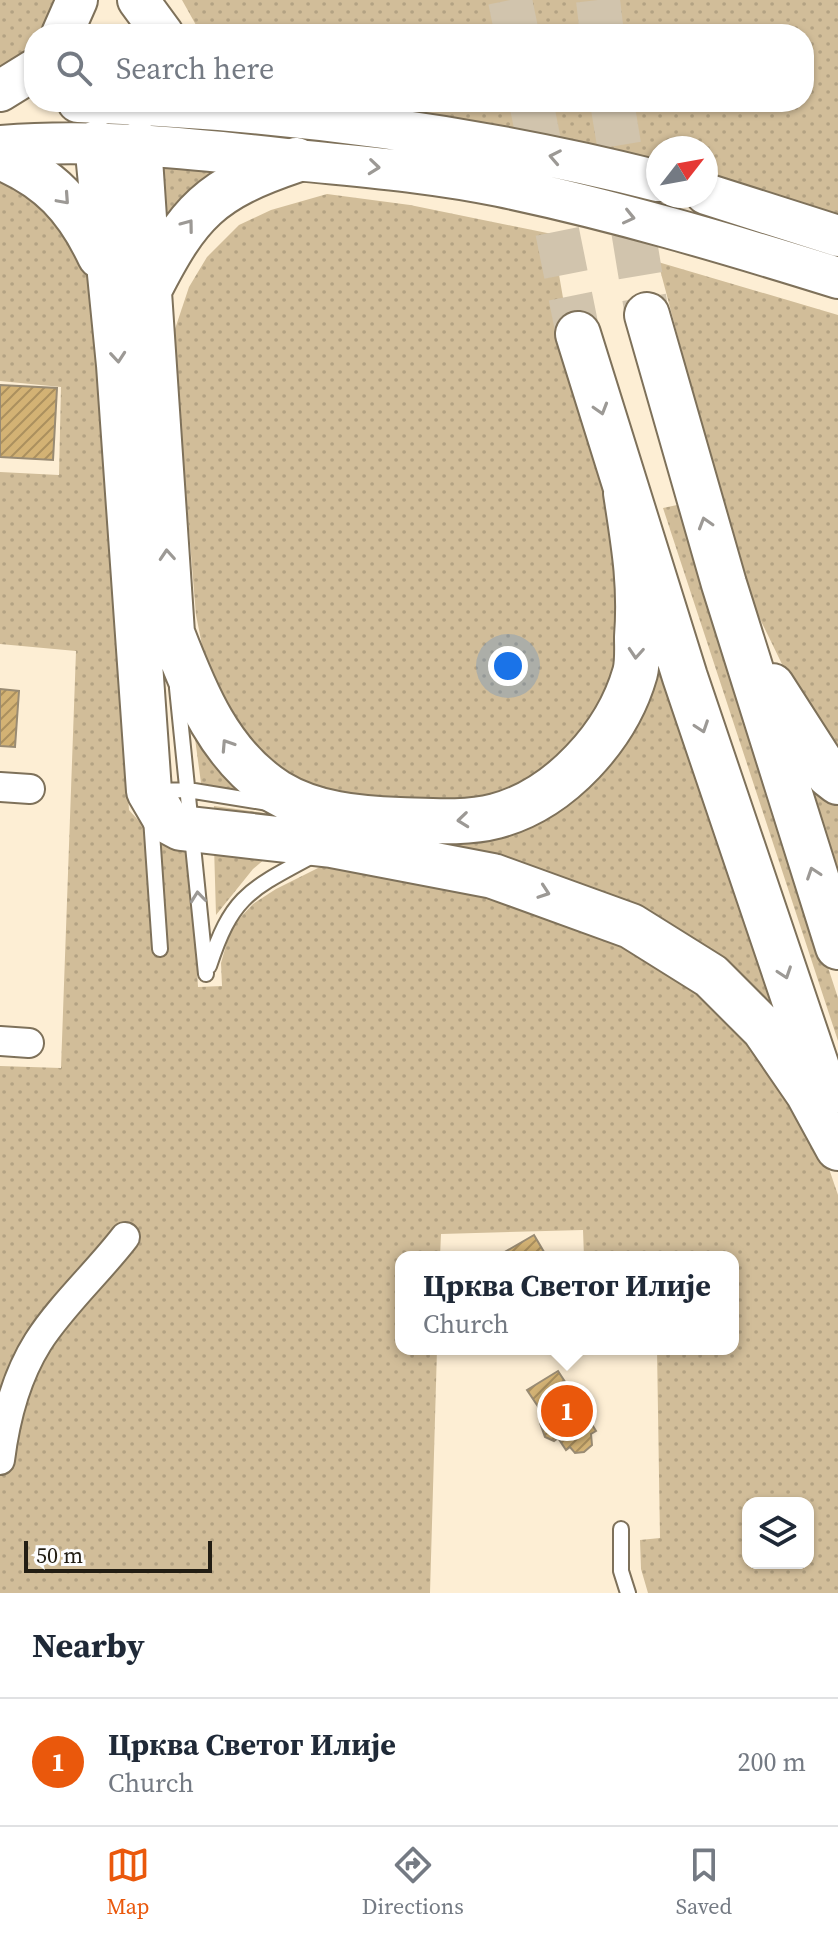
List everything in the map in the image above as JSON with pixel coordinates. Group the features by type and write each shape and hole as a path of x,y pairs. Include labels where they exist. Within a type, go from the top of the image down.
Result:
{"highway":[{"path":"115,117 176,804 328,829 493,876 631,926 711,976 764,1029 808,1093 838,1148"},
{"path":"0,157 47,182 71,204 129,285 172,633 191,684 236,758 328,829 378,819 450,821 496,816 528,803 566,779 615,718 635,672 641,586 626,493"},
{"path":"129,285 167,253 203,205 239,181 296,160"},
{"path":"647,315 728,597 838,947"},
{"path":"578,334 626,493 838,1126"},
{"path":"728,597 783,707 829,775 838,782"}],"street":[{"path":"66,24 77,0"},
{"path":"89,0 90,24"},
{"path":"126,0 128,24"},
{"path":"138,0 156,24"},
{"path":"0,91 24,76"},
{"path":"0,104 24,103"},
{"path":"0,146 115,117 211,112"},
{"path":"286,112 496,146 646,178"},
{"path":"115,117 296,160 404,170 498,186 689,231 838,278"},
{"path":"718,198 838,236"},
{"path":"0,787 30,789"},
{"path":"0,1041 29,1043"},
{"path":"0,1460 4,1429 23,1371 39,1340 125,1237"}],"lane":[{"path":"160,949 176,804 172,633"},
{"path":"176,804 206,974 219,932 243,898 328,829"},
{"path":"621,1529 621,1571 628,1593"}],"shaded area":[{"path":"0,0 66,0 58,24 24,24 24,69 0,87"},
{"path":"182,0 838,0 838,227 718,189 718,136 646,136 646,170 367,112 814,112 814,24 195,24"},
{"path":"157,164 241,166 159,241"},
{"path":"0,177 44,201 94,264 129,810 148,831 190,847 198,987 222,986 221,963 229,935 253,904 328,863 494,889 623,939 704,991 755,1042 824,1154 838,1195 838,1593 648,1593 641,1569 640,1540 660,1538 657,1355 739,1355 739,1251 584,1251 583,1230 441,1234 440,1251 395,1251 395,1355 437,1355 430,1593 0,1593 0,1066 61,1068 76,651 0,644 0,472 59,475 61,387 0,381"},
{"path":"327,194 410,205 552,234 572,350 613,494 624,674 578,748 495,804 328,801 246,752 207,670 196,615 173,335 189,287 207,257 239,225 271,210"},
{"path":"658,262 838,315 838,756 797,695 744,586"},
{"path":"677,505 838,998 838,1041 663,508"},
{"path":"657,662 771,1001 646,914 213,821 214,806 443,838 584,776 632,734"},
{"path":"190,701 258,795 201,783"},
{"path":"801,759 838,801 838,879"},
{"path":"214,846 273,852 253,869 216,915"}],"building":[{"path":"0,385 57,388 53,460 0,457"},
{"path":"0,689 19,691 15,747 0,746"},
{"path":"534,1235 543,1251 506,1251"},
{"path":"558,1371 575,1397 586,1397 592,1406 588,1418 596,1431 591,1434 592,1445 584,1452 575,1453 570,1447 566,1450 558,1438 554,1441 545,1437 540,1423 545,1417 527,1390"}],"tunnel":[{"path":"510,0 515,24"},
{"path":"598,0 601,24"},
{"path":"533,112 578,334"},
{"path":"614,112 647,315"}],"place":[{"name":"Црква Светог Илије","path":"567,1411"}]}
